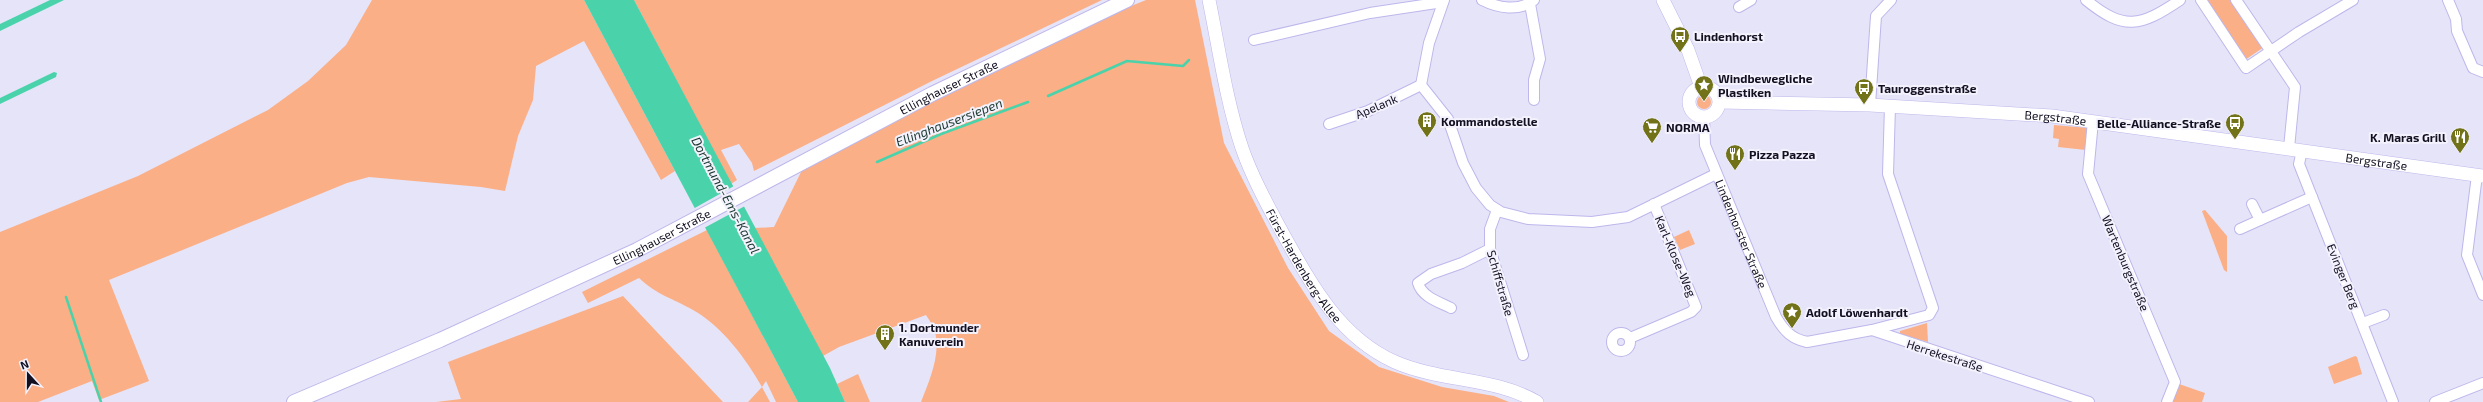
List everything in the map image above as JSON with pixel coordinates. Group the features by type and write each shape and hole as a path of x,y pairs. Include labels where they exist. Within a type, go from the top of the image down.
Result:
{"main road":[{"name":"Ellinghauser Straße","path":"294,402 552,290 637,250 932,94 1127,0"}],"street":[{"name":"Fürst-Hardenberg-Allee","path":"1209,0 1230,101 1242,148 1271,211 1327,308 1347,329 1371,348 1395,362 1438,375 1504,388 1538,402"},
{"path":"1482,0 1493,6 1518,8 1532,2 1540,59 1534,80 1534,100"},
{"path":"1663,0 1688,50 1701,87"},
{"path":"1739,7 1751,0"},
{"path":"1870,105 1876,16 1891,0"},
{"path":"2086,0 2106,16 2126,22 2148,20 2180,0"},
{"path":"2201,0 2246,68 2353,0"},
{"path":"2236,0 2296,90 2289,148"},
{"path":"2448,0 2456,19 2457,31 2473,68 2483,72"},
{"path":"1254,40 1370,13 1444,1 1429,43 1421,85 1448,119 1470,178 1482,197 1497,210 1528,219 1592,222 1628,217 1716,174"},
{"name":"Apelank","path":"1330,124 1368,111 1421,85"},
{"path":"1701,87 1714,90 1720,102 1713,115 1704,117 1695,114 1689,101 1693,92 1701,87"},
{"name":"Bergstraße","path":"1720,102 1870,105 2026,114 2093,121 2480,176"},
{"path":"1872,330 1932,313 1934,308 1888,174 1890,106"},
{"name":"Lindenhorster Straße","path":"1704,117 1705,145 1776,317 1784,331 1798,340"},
{"name":"Wartenburgstraße","path":"2093,121 2088,174 2175,382 2167,402"},
{"name":"Evinger Berg","path":"2302,150 2299,164 2393,402"},
{"path":"2480,176 2467,255 2483,295"},
{"path":"2240,229 2312,197"},
{"name":"Karl-Klose-Weg","path":"1630,338 1691,312 1696,307 1654,204"},
{"path":"2252,204 2260,220"},
{"name":"Schiffstraße","path":"1497,210 1490,229 1490,248 1523,355"},
{"path":"1451,308 1426,295 1420,290 1418,284 1430,274 1462,263 1490,248"},
{"path":"2363,323 2384,315"},
{"name":"Herrekestraße","path":"1798,340 1807,342 1872,330 2089,402"},
{"path":"2435,402 2483,383"}],"shaded area":[{"path":"372,0 584,0 675,171 661,180 584,41 536,66 533,100 518,136 505,191 481,187 369,177 347,183 109,280 149,381 99,400 92,381 38,402 0,402 0,232 138,176 268,110 308,81 346,45"},
{"path":"634,0 1102,0 932,81 754,171 752,163 739,144 721,150 737,180 731,184"},
{"path":"1146,0 1195,0 1224,143 1288,268 1329,331 1379,367 1442,387 1494,396 1509,402 921,402 933,368 936,350 933,325 926,315 839,347 823,356 755,228 774,227 803,168 940,97 1104,17"},
{"path":"2204,0 2232,0 2264,47 2245,60"},
{"path":"1704,95 1709,97 1711,102 1709,107 1704,109 1699,107 1697,102 1699,97"},
{"path":"2054,125 2088,128 2086,150 2058,147 2059,139 2053,138"},
{"path":"2205,210 2227,236 2227,272 2224,270 2202,211"},
{"path":"707,230 798,402 776,402 766,381 762,387 749,366 724,334 704,317 665,296 639,278 588,303 582,292"},
{"path":"1689,230 1695,244 1680,250 1674,237"},
{"path":"623,296 723,402 436,402 461,399 448,362"},
{"path":"1927,323 1928,342 1900,334 1900,331"},
{"path":"2355,356 2357,357 2362,374 2334,384 2328,367"},
{"path":"858,374 870,402 845,402 837,384"},
{"path":"2179,384 2205,393 2202,402 2173,402"},
{"path":"762,387 770,402 748,402"}],"water":[{"path":"50,0 64,0 0,31 0,24"},
{"name":"Dortmund-Ems-Kanal","path":"584,0 634,0 830,368 845,402 798,402"},
{"path":"54,72 57,73 56,77 0,104 0,98"}],"pier":[{"path":"734,186 745,206 704,228 693,209"}],"waterway":[{"name":"Ellinghausersiepen","path":"1048,96 1127,61 1183,66 1189,60"},
{"name":"Ellinghausersiepen","path":"877,162 941,134 1028,102"},
{"path":"66,297 101,402"}],"place":[{"name":"Lindenhorst","path":"1680,53"},
{"name":"Windbewegliche Plastiken","path":"1704,102"},
{"name":"Tauroggenstraße","path":"1864,105"},
{"name":"Kommandostelle","path":"1427,138"},
{"name":"Belle-Alliance-Straße","path":"2235,140"},
{"name":"NORMA","path":"1652,144"},
{"name":"K. Maras Grill","path":"2460,154"},
{"name":"Pizza Pazza","path":"1735,171"},
{"name":"Adolf Löwenhardt","path":"1792,329"},
{"name":"1. Dortmunder Kanuverein","path":"885,351"}]}
